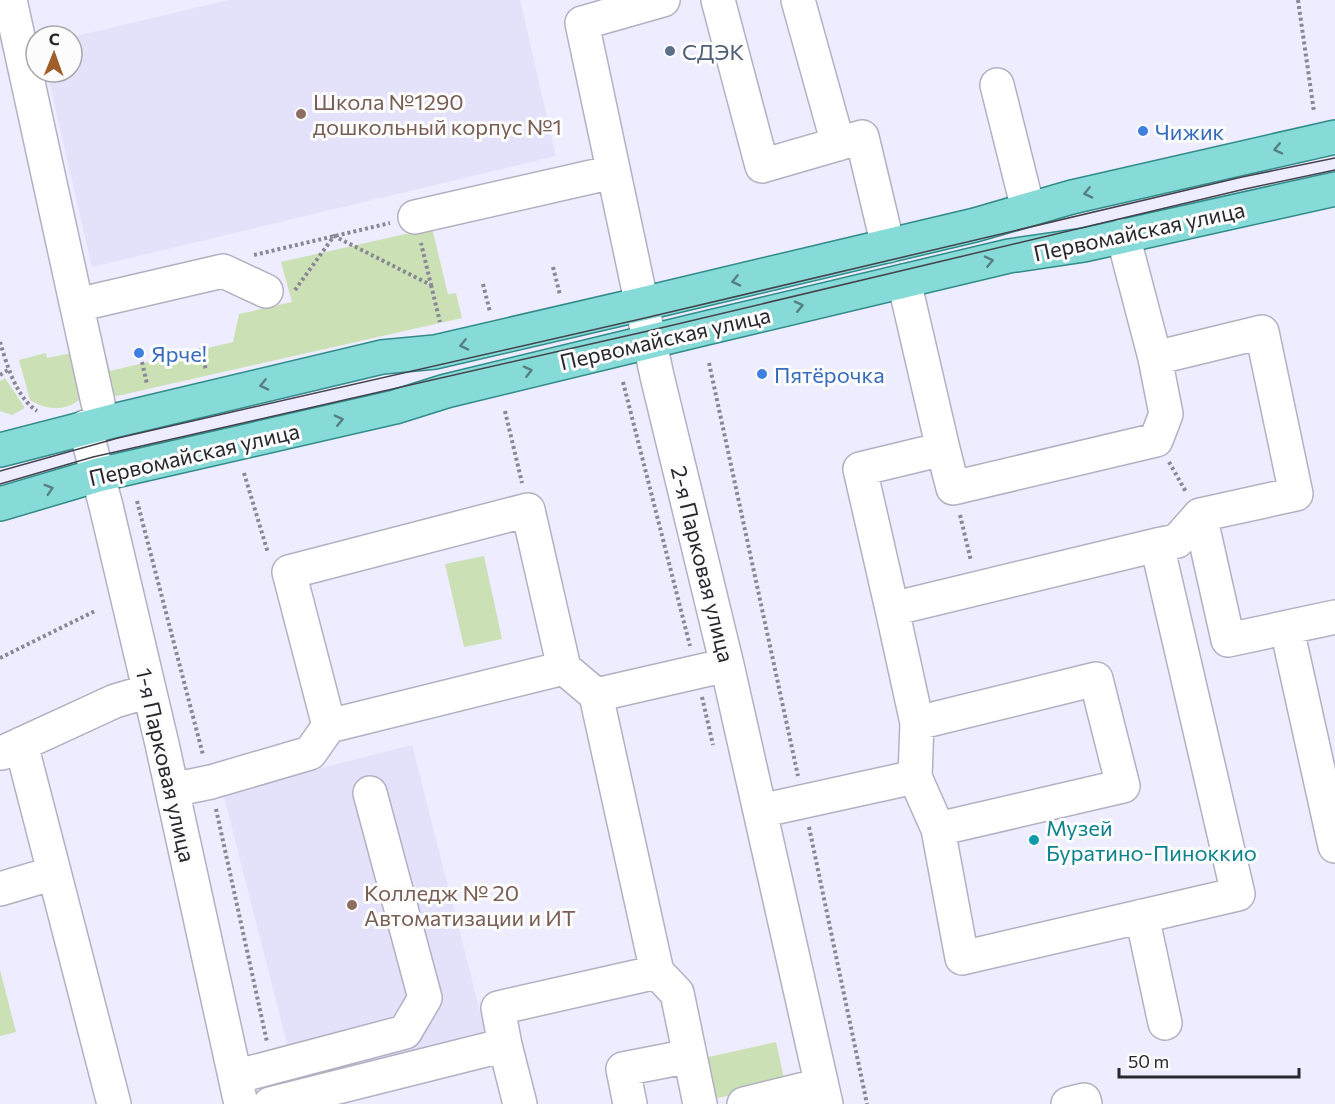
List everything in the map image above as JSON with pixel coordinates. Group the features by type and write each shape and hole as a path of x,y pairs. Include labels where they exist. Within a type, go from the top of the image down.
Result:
{"main road":[{"name":"Первомайская улица","path":"0,450 92,415 382,357 435,352 975,225 1072,197 1335,137"},
{"name":"Первомайская улица","path":"0,504 98,476 395,407 446,392 1009,256 1084,245 1335,189"}],"street":[{"name":"1-я Парковая улица","path":"10,0 77,305 98,476 172,790 238,1091"},
{"path":"586,11 663,0"},
{"path":"718,0 762,166 862,137 888,246"},
{"path":"798,0 838,144"},
{"name":"2-я Парковая улица","path":"586,11 614,172 650,342 712,669 760,811 823,1095"},
{"path":"997,85 1028,209"},
{"path":"415,217 614,172"},
{"path":"904,281 953,488 1156,440 1166,414 1155,358 1123,236"},
{"path":"77,305 223,271 280,291"},
{"path":"892,609 1177,541 1200,515 1296,494 1262,333 1155,358"},
{"path":"943,449 860,470 916,723 915,777 938,829 962,958 1238,894 1157,545"},
{"path":"329,726 289,572 528,510 564,668 596,695 657,972 677,993 691,1037 700,1104"},
{"path":"1200,515 1228,640 1335,617"},
{"path":"1287,629 1335,846"},
{"path":"172,790 210,782 310,753 329,726 564,668"},
{"path":"596,695 712,669"},
{"path":"916,723 1096,679 1123,786 938,829"},
{"path":"114,1104 54,873 10,749 115,701 149,691"},
{"path":"760,811 915,777"},
{"path":"238,1091 405,1032 424,998 370,793"},
{"path":"0,889 54,873"},
{"path":"1142,916 1165,1023"},
{"path":"520,1104 498,1008 657,972"},
{"path":"630,1104 623,1070 691,1037"},
{"path":"270,1104 505,1044"},
{"path":"744,1104 823,1095"},
{"path":"1068,1104 1084,1100 1085,1104"}],"path":[{"path":"1298,0 1314,112"},
{"path":"223,271 233,260 415,217 441,325"},
{"path":"334,236 431,285"},
{"path":"280,291 334,236"},
{"path":"553,267 561,298"},
{"path":"483,284 491,314"},
{"path":"0,342 8,370 28,405 46,416"},
{"path":"200,348 208,378"},
{"path":"142,362 149,392"},
{"path":"709,363 867,1104"},
{"path":"0,375 8,370"},
{"path":"623,382 712,669 716,754"},
{"path":"505,411 528,510"},
{"path":"1156,440 1200,515"},
{"path":"244,473 269,559 289,572"},
{"path":"953,488 978,589"},
{"path":"0,658 95,611"}],"shaded area":[{"name":"Школа №1290 дошкольный корпус №1","path":"229,0 520,0 556,156 92,267 50,84 84,84 84,34"},
{"name":"Колледж № 20 Автоматизации и ИТ","path":"412,745 486,1035 297,1083 223,793"}],"green space":[{"path":"432,228 448,294 456,293 462,318 117,396 101,394 85,326 98,323 110,371 233,342 239,314 292,302 281,262"},
{"path":"77,352 85,395 66,407 59,408 44,407 30,400 19,360 46,353 47,358"},
{"path":"5,378 25,408 12,415 0,411 0,381"},
{"path":"484,556 502,639 464,647 445,564"},
{"path":"0,970 16,1032 0,1036"},
{"path":"776,1042 785,1083 713,1099 704,1058"}],"tram line":[{"path":"0,471 118,438 645,318 1242,177 1335,158"},
{"path":"0,484 93,457 648,331 1245,189 1335,170"}],"place":[{"name":"СДЭК","path":"670,51"},
{"name":"Школа №1290 дошкольный корпус №1","path":"301,114"},
{"name":"Чижик","path":"1143,131"},
{"name":"Ярче!","path":"139,353"},
{"name":"Пятёрочка","path":"762,374"},
{"name":"Музей Буратино-Пиноккио","path":"1034,840"},
{"name":"Колледж № 20 Автоматизации и ИТ","path":"352,905"}]}
